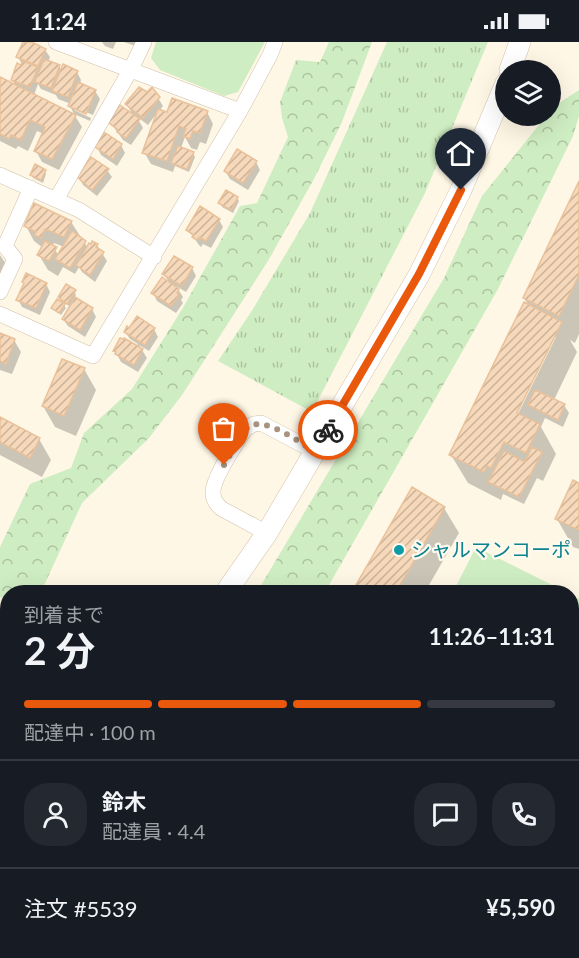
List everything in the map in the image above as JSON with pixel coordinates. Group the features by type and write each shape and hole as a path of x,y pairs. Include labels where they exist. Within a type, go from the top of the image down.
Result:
{"main road":[{"path":"514,60 520,42"},
{"path":"230,585 267,534 419,274 461,190 495,109"}],"street":[{"path":"56,42 240,111"},
{"path":"57,198 144,42"},
{"path":"0,314 93,356 240,111 275,42"},
{"path":"0,175 57,198 154,257"},
{"path":"0,292 15,259 3,245 31,188"},
{"path":"267,534 222,509 216,504 212,495 214,483 245,429 261,423 316,452"}],"green space":[{"path":"156,42 265,42 238,92 224,96 160,70 151,58"},
{"path":"329,42 372,42 342,122 315,177 268,261 182,395 149,438 82,503 44,585 0,585 0,547 30,484 71,468 84,433 132,389 184,306 240,206 257,203 288,137 280,102 296,60 320,62"},
{"path":"387,42 488,42 425,193 312,412 218,361 253,309 310,213"},
{"path":"579,90 579,116 573,136 498,289 329,585 261,585 444,278 482,196 538,126 561,126 561,102"},
{"path":"476,547 552,585 457,585"}],"building":[{"path":"23,42 32,42 46,49 38,66 16,57"},
{"path":"44,59 60,65 51,88 35,82"},
{"path":"23,61 38,67 30,87 11,80 17,63 21,65"},
{"path":"63,64 78,71 68,97 52,91"},
{"path":"0,77 76,115 52,159 34,151 45,127 30,120 21,140 11,135 9,139 0,134"},
{"path":"78,82 96,90 86,114 68,106"},
{"path":"139,87 147,92 152,87 160,97 143,118 125,104"},
{"path":"172,98 208,111 200,133 193,131 190,139 183,136 186,129 179,126 167,161 142,153 158,109 167,112"},
{"path":"120,105 140,119 126,138 108,122"},
{"path":"104,132 122,144 113,159 95,147"},
{"path":"178,146 194,152 187,169 171,163"},
{"path":"237,149 257,161 243,183 224,171"},
{"path":"91,157 109,169 92,190 77,177"},
{"path":"35,164 46,170 41,180 30,175"},
{"path":"579,181 579,275 559,316 523,298"},
{"path":"226,190 238,197 231,210 218,203"},
{"path":"34,203 72,221 64,237 45,229 41,238 34,235 36,232 24,226"},
{"path":"200,206 220,219 206,241 199,237 197,240 186,230"},
{"path":"72,231 86,241 70,268 55,259"},
{"path":"45,241 57,247 49,261 37,255"},
{"path":"92,241 98,244 96,247 104,252 90,275 76,265"},
{"path":"174,256 193,267 182,286 162,274"},
{"path":"26,273 47,283 36,308 16,300"},
{"path":"162,277 179,289 177,293 179,295 171,306 151,293"},
{"path":"66,284 76,290 67,304 58,297"},
{"path":"75,297 93,308 80,330 62,319"},
{"path":"57,299 65,304 59,313 51,308"},
{"path":"524,302 562,322 517,413 540,424 526,453 504,442 491,468 487,466 484,472 449,455"},
{"path":"137,316 155,328 145,345 124,332"},
{"path":"0,333 15,339 6,364 0,361"},
{"path":"120,338 143,349 134,365 113,351"},
{"path":"62,359 85,368 64,416 42,406"},
{"path":"535,390 565,404 558,420 528,405"},
{"path":"0,417 40,438 30,458 0,442"},
{"path":"532,447 542,452 519,497 488,482 504,451 525,462"},
{"path":"573,480 579,483 579,530 555,519"},
{"name":"シャルマンコーポ","path":"412,487 445,507 400,585 356,585"}],"way so far":[{"path":"224,465 245,429 254,424 261,423 270,426 316,452 328,430"}],"place":[{"name":"シャルマンコーポ","path":"399,550"}],"route":[{"path":"328,430 419,274 461,190"}]}
